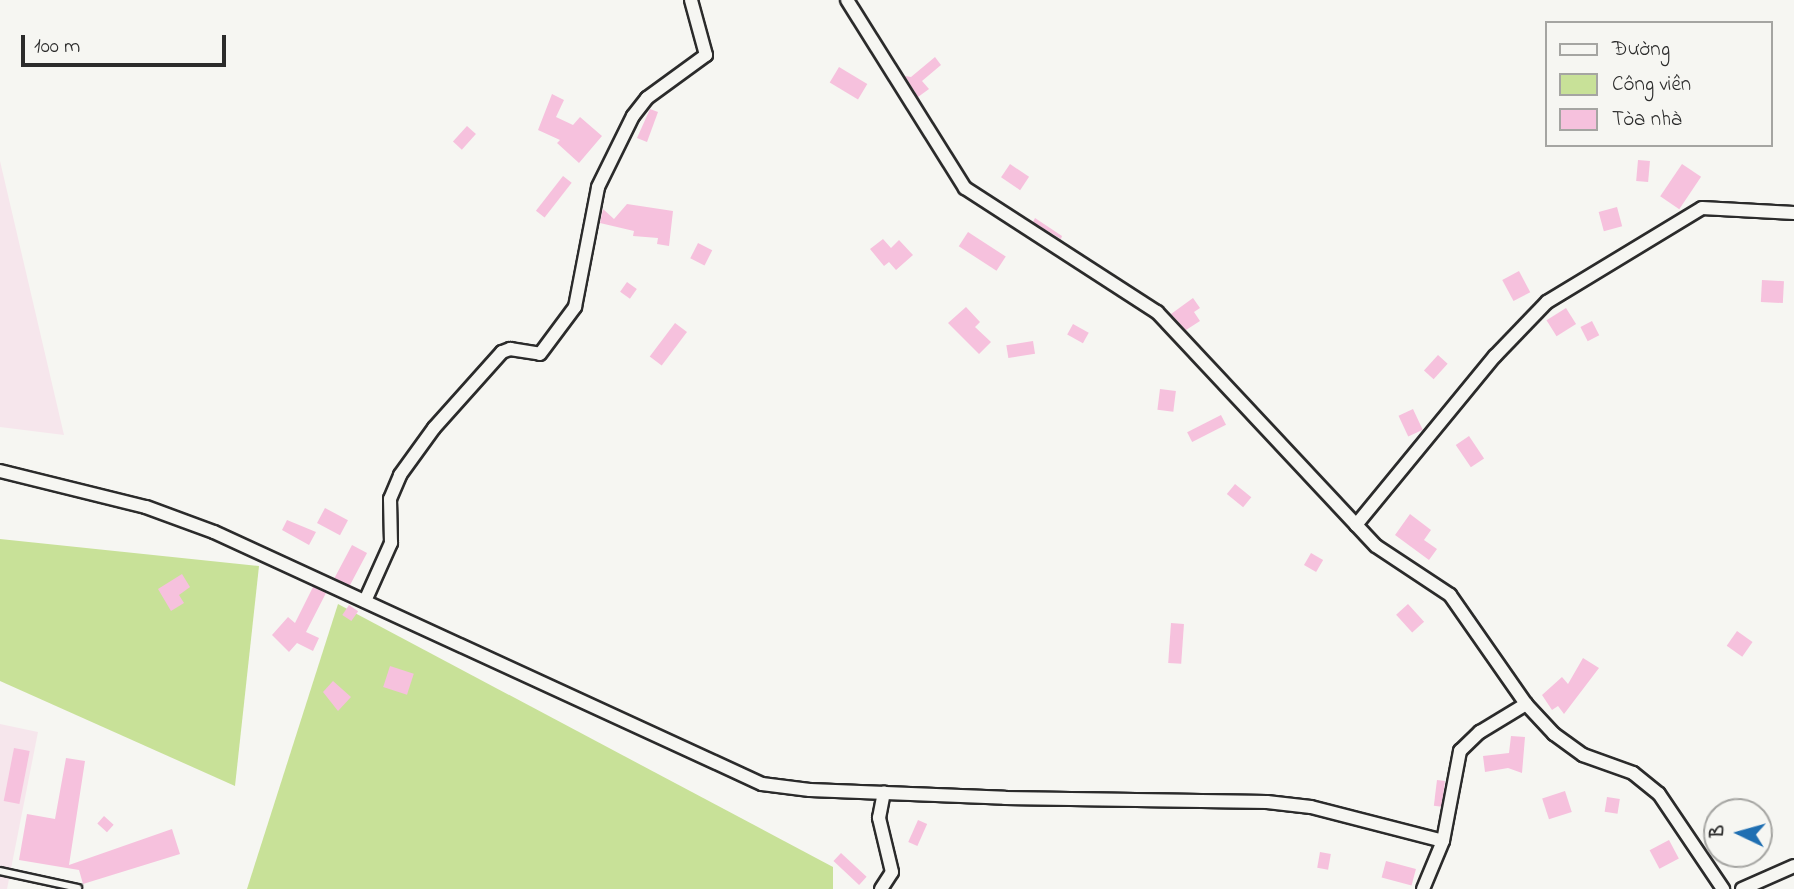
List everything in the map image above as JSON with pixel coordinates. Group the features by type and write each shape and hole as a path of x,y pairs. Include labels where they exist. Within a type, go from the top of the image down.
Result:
{"street":[{"path":"365,601 391,542 390,499 400,475 502,352 510,349 540,354 566,322 578,296 598,187 633,116 647,98 706,55 691,0"},
{"path":"847,0 965,188 1157,312 1387,555 1450,595 1526,704 1574,750 1633,773 1659,794 1723,889"},
{"path":"1356,525 1495,356 1547,302 1702,208 1794,213"},
{"path":"0,471 188,521 477,649 745,779 789,788 1267,802 1311,807 1443,841"},
{"path":"1423,889 1443,841 1460,751 1480,732 1526,704"},
{"path":"881,889 892,872 879,818 884,792"},
{"path":"1742,889 1794,866"}],"lane":[{"path":"0,871 78,888"}],"shaded area":[{"path":"0,161 64,435 0,427"},
{"path":"0,724 38,732 7,889 0,889"}],"green space":[{"path":"0,539 259,566 235,786 0,681"},
{"path":"338,604 833,867 833,889 247,889"}],"building":[{"path":"935,57 941,65 922,81 929,89 918,97 905,76 911,77"},
{"path":"839,67 867,84 858,99 830,82"},
{"path":"552,94 564,100 556,117 573,125 580,117 602,136 579,163 557,143 560,140 538,130"},
{"path":"650,109 658,112 647,142 637,138"},
{"path":"467,126 476,134 462,150 453,142"},
{"path":"1638,160 1650,161 1648,182 1636,181"},
{"path":"1010,164 1029,177 1020,190 1001,177"},
{"path":"1682,164 1701,177 1679,209 1660,196"},
{"path":"563,176 572,183 545,217 536,211"},
{"path":"627,204 673,211 669,246 657,244 658,238 633,236 634,231 600,223 603,209 614,219"},
{"path":"1617,207 1622,226 1604,231 1599,212"},
{"path":"1035,218 1062,236 1061,239 1033,222"},
{"path":"968,232 1006,257 996,271 959,246"},
{"path":"883,239 891,248 899,240 913,255 896,270 889,262 884,266 870,249"},
{"path":"698,243 712,250 705,265 690,258"},
{"path":"1519,271 1530,292 1513,301 1502,280"},
{"path":"1762,280 1784,281 1783,303 1761,302"},
{"path":"627,282 637,289 630,299 620,292"},
{"path":"1193,298 1200,308 1194,312 1200,321 1186,330 1171,314"},
{"path":"966,307 980,322 975,327 991,342 979,354 948,323"},
{"path":"1566,308 1576,324 1557,336 1546,320"},
{"path":"1592,321 1599,335 1588,341 1580,327"},
{"path":"675,323 687,332 662,366 650,357"},
{"path":"1073,324 1089,333 1083,343 1067,334"},
{"path":"1033,341 1035,354 1008,358 1006,345"},
{"path":"1438,355 1448,364 1434,379 1424,371"},
{"path":"1160,389 1176,391 1173,412 1157,410"},
{"path":"1413,409 1423,430 1408,437 1398,416"},
{"path":"1221,415 1226,425 1192,442 1187,432"},
{"path":"1469,436 1484,458 1471,467 1456,445"},
{"path":"1235,484 1251,497 1243,507 1227,494"},
{"path":"325,508 348,520 340,535 317,523"},
{"path":"1410,514 1431,530 1424,540 1437,549 1429,560 1395,535"},
{"path":"287,520 316,532 309,545 282,530"},
{"path":"352,545 367,553 350,586 335,578"},
{"path":"1311,553 1323,560 1316,572 1304,565"},
{"path":"182,574 190,587 179,595 184,603 171,611 158,589"},
{"path":"313,587 326,593 306,632 319,638 313,651 297,643 289,652 272,635 288,617 295,623"},
{"path":"1408,604 1424,622 1412,633 1396,615"},
{"path":"349,605 358,611 351,621 342,615"},
{"path":"1171,623 1184,624 1181,664 1168,663"},
{"path":"1737,631 1753,642 1742,657 1727,646"},
{"path":"1583,658 1599,668 1564,714 1558,706 1552,710 1542,695 1562,677 1568,684"},
{"path":"390,666 414,674 407,695 383,687"},
{"path":"333,681 351,697 338,711 323,692"},
{"path":"1511,736 1525,737 1522,773 1508,768 1485,772 1483,756 1509,753"},
{"path":"14,748 30,751 19,804 4,801"},
{"path":"66,758 85,761 69,865 172,829 180,854 83,884 79,870 19,860 27,814 55,819"},
{"path":"1437,780 1445,781 1442,807 1434,806"},
{"path":"1565,791 1572,812 1549,819 1542,798"},
{"path":"1607,797 1620,799 1617,814 1605,812"},
{"path":"104,816 114,825 107,832 97,823"},
{"path":"918,820 927,824 917,846 908,842"},
{"path":"1669,840 1679,859 1659,869 1650,850"},
{"path":"1320,852 1331,854 1328,870 1317,868"},
{"path":"841,853 867,877 859,885 833,861"},
{"path":"1386,861 1416,869 1412,885 1382,877"}]}
